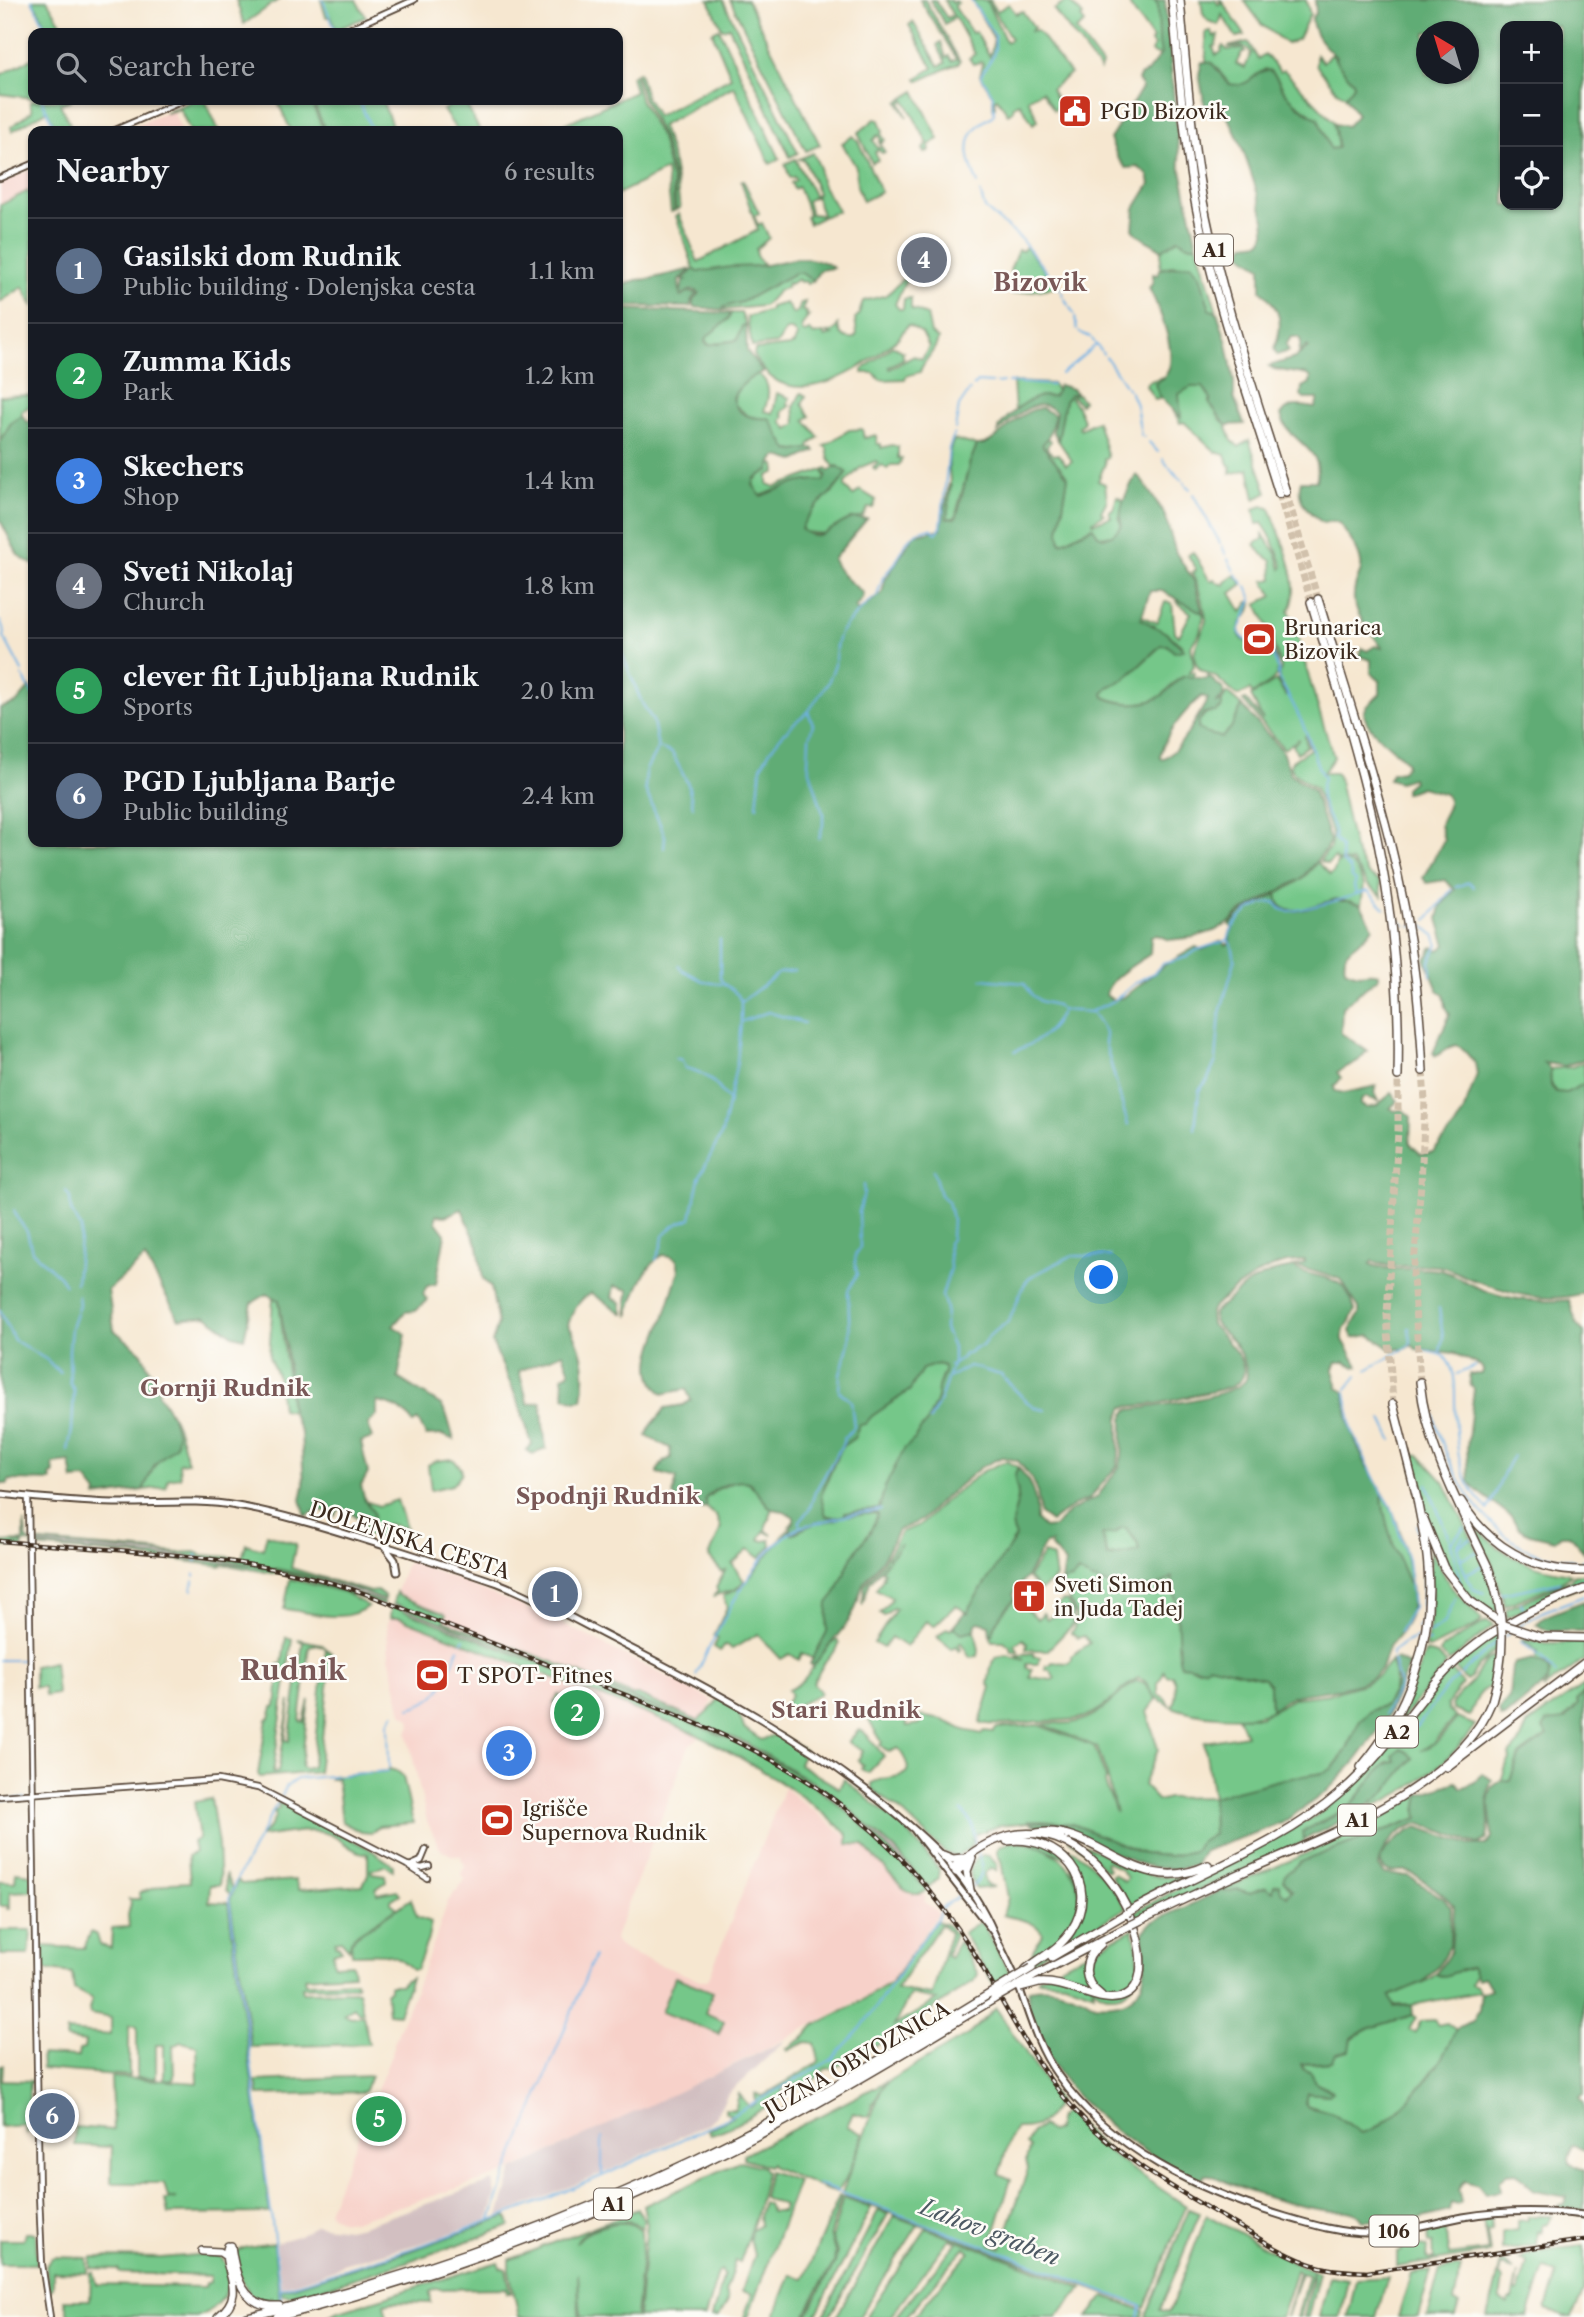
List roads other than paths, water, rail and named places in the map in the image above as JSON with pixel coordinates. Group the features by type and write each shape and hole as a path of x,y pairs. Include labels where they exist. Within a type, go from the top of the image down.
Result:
{"highway":[{"name":"A1","path":"1172,0 1184,124 1199,222 1216,289 1282,493 1206,212 1194,143 1180,0"},
{"path":"1398,1076 1394,954 1383,871 1360,768 1314,601 1381,809 1401,889 1416,989 1423,1072"},
{"name":"A1","path":"1420,1382 1430,1433 1448,1483 1488,1567 1499,1598 1503,1628 1501,1667 1492,1701 1466,1742 1431,1775"},
{"name":"A1","path":"1342,1792 1390,1727 1408,1691 1422,1649 1428,1615 1429,1585 1422,1526 1393,1404"},
{"path":"1448,1483 1475,1521 1504,1548 1540,1565 1559,1570 1584,1571"},
{"path":"1417,1499 1444,1568 1469,1600 1504,1625 1541,1637 1584,1638"},
{"name":"A2","path":"1342,1792 1375,1759 1451,1667 1479,1642 1512,1620 1550,1601 1584,1589"},
{"name":"A2","path":"1431,1775 1470,1751 1584,1664"},
{"name":"JUŽNA OBVOZNICA","path":"276,2317 443,2269 625,2199 769,2130 961,2015 1021,1975 1034,1973 1134,1923 1328,1835 1431,1775"},
{"name":"JUŽNA OBVOZNICA","path":"247,2317 361,2287 505,2240 625,2191 766,2123 994,1999 1129,1911 1290,1829 1342,1792"},
{"path":"952,1872 989,1844 1007,1836 1045,1832 1082,1841 1131,1866 1155,1873 1189,1872 1216,1861 1228,1860"},
{"path":"989,1844 1024,1840 1048,1846 1067,1860 1078,1880 1081,1904 1073,1927 1034,1973 1101,1998 1120,1997 1130,1992 1140,1975 1138,1939 1124,1900 1108,1876 1080,1852 1051,1838 1030,1835"},
{"path":"943,1855 955,1859 974,1854"},
{"path":"967,1890 967,1871 974,1854"},
{"path":"1108,1998 1098,1993 1089,1983 1086,1965 1096,1948 1134,1923"},
{"path":"218,2317 228,2307 233,2292 234,2282 226,2251 230,2246 240,2286 251,2298 262,2304 278,2306 361,2287"},
{"path":"202,2251 220,2252 228,2258"}],"main road":[{"path":"351,28 414,0"},
{"path":"125,126 173,105"},
{"path":"0,178 28,166"},
{"name":"DOLENJSKA CESTA","path":"0,1494 99,1502 218,1502 294,1518 455,1568 514,1590 712,1690 780,1729 829,1762 914,1829 943,1855 952,1872"},
{"path":"28,1497 39,2195 42,2263 50,2317"},
{"path":"383,1546 395,1560 397,1572"},
{"path":"0,1796 210,1782 235,1784 262,1792 409,1865 422,1868 429,1866"},
{"name":"DOLENJSKA CESTA","path":"914,1829 985,1911 1014,1971 1037,2040 1063,2084 1119,2136 1164,2167 1199,2187 1282,2216 1349,2232 1382,2232 1509,2211 1584,2215"},
{"path":"409,1865 422,1860 426,1849"},
{"path":"409,1865 427,1876"}],"waterway":[{"path":"32,0 46,28"},
{"path":"323,0 334,28"},
{"path":"971,0 995,36 993,56 981,75 993,96 994,114 974,131 968,145 978,184"},
{"path":"44,105 54,126"},
{"path":"361,105 370,126"},
{"path":"980,192 985,209 1020,238 1060,289"},
{"path":"1062,292 1063,296"},
{"path":"1065,299 1068,305"},
{"path":"1070,307 1074,314"},
{"path":"1075,317 1077,329"},
{"path":"1079,332 1090,337"},
{"path":"1092,339 1103,354"},
{"path":"1061,374 1096,345"},
{"path":"1106,357 1125,385"},
{"path":"973,386 977,382 992,383"},
{"path":"996,383 1003,382"},
{"path":"1008,382 1052,385"},
{"path":"955,429 959,406 970,390"},
{"path":"1130,391 1136,405 1141,435"},
{"path":"819,838 823,813 808,764 809,738 813,724 808,712 828,683 835,664 839,635 845,626 877,596 883,577 895,563 907,541 917,532 931,528 936,533 941,527 949,448 954,434"},
{"path":"1149,442 1158,452"},
{"path":"1163,459 1168,466"},
{"path":"1170,468 1182,480"},
{"path":"1184,483 1190,489"},
{"path":"1193,494 1220,543"},
{"path":"1222,546 1226,555"},
{"path":"1228,559 1234,571"},
{"path":"1236,574 1244,584"},
{"path":"1247,586 1252,600 1239,631 1241,636 1248,642 1271,650 1278,677 1301,721 1324,778 1321,798 1334,832 1334,839 1341,847 1342,862 1350,869 1352,878 1356,881 1356,894 1368,891 1385,908"},
{"path":"0,621 5,632 4,637 22,671"},
{"path":"623,656 642,703 653,721 658,748 646,770 645,789 665,836 664,848"},
{"path":"22,675 28,686"},
{"path":"757,806 761,767 765,759 781,736 808,712"},
{"path":"659,748 672,753 688,784 693,807"},
{"path":"1456,887 1469,882 1474,887"},
{"path":"1427,920 1452,889"},
{"path":"982,979 1024,983 1040,1001 1056,1005 1062,1010 1090,1012 1115,1000 1162,964 1228,940 1239,919 1259,905 1275,902 1281,909 1292,911 1356,894"},
{"path":"1393,915 1405,925"},
{"path":"1410,926 1423,925 1434,935 1438,944 1430,961 1431,976"},
{"path":"656,1260 663,1236 675,1225 691,1218 699,1178 722,1133 737,1062 741,1002 738,995 720,978 720,939"},
{"path":"1195,1129 1199,1090 1207,1081 1216,1061 1220,1013 1235,960 1232,945 1228,940"},
{"path":"679,965 681,969 705,982 721,984"},
{"path":"741,1002 779,973 795,971"},
{"path":"1015,1051 1043,1036 1054,1025 1062,1010"},
{"path":"743,1021 768,1012 804,1023"},
{"path":"1092,1012 1106,1036 1105,1043 1128,1125"},
{"path":"675,1058 682,1060 685,1068 710,1079 728,1100"},
{"path":"930,1420 953,1362 953,1348 945,1329 946,1307 942,1296 950,1268 948,1243 951,1239 952,1219 948,1201 940,1195 933,1170"},
{"path":"696,1675 739,1592 767,1553 800,1527 800,1521 810,1508 815,1492 844,1438 854,1427 851,1401 839,1391 840,1375 850,1339 848,1291 857,1274 855,1262 860,1247 859,1212 864,1193 863,1185"},
{"path":"66,1192 70,1198 71,1211 81,1228 76,1283"},
{"path":"14,1210 27,1231 32,1251 65,1285"},
{"path":"950,1366 964,1354 982,1346 990,1335 1009,1321 1030,1277 1071,1256 1111,1256"},
{"path":"68,1450 74,1391 70,1382 69,1351 71,1328 79,1305 78,1295"},
{"path":"1439,1308 1443,1337 1440,1352"},
{"path":"0,1311 14,1340 47,1360 60,1373"},
{"path":"1367,1370 1409,1346 1409,1328"},
{"path":"1421,1350 1443,1355 1453,1371 1457,1446 1463,1473 1477,1498 1488,1509"},
{"path":"948,1378 969,1366 1001,1375 1026,1401 1045,1410"},
{"path":"1457,1374 1475,1366"},
{"path":"1347,1389 1357,1376"},
{"path":"1346,1392 1352,1430 1377,1484 1391,1506 1408,1560 1413,1607 1399,1632"},
{"path":"1434,1415 1448,1458 1458,1478 1484,1515 1518,1544 1538,1554 1575,1561"},
{"path":"1382,1419 1392,1440"},
{"path":"1487,1510 1513,1456"},
{"path":"1427,1484 1451,1543 1460,1582"},
{"path":"800,1527 881,1510"},
{"path":"1417,1525 1423,1586 1421,1623 1417,1627"},
{"path":"1451,1543 1464,1528"},
{"path":"1463,1537 1457,1546 1463,1568 1473,1589 1484,1593"},
{"path":"1457,1546 1471,1539"},
{"path":"1460,1559 1477,1552"},
{"path":"1466,1574 1483,1565"},
{"path":"1558,1591 1584,1579"},
{"path":"192,1590 193,1581"},
{"path":"1501,1594 1559,1582"},
{"path":"1518,1627 1542,1612 1584,1596"},
{"path":"1429,1633 1445,1622 1455,1598"},
{"path":"1521,1603 1523,1607"},
{"path":"1504,1637 1514,1630"},
{"path":"1392,1656 1392,1652 1404,1643 1419,1636"},
{"path":"1461,1674 1499,1640"},
{"path":"1521,1642 1540,1656"},
{"path":"410,1708 437,1693 459,1648"},
{"path":"1542,1657 1556,1674"},
{"path":"0,1660 24,1660"},
{"path":"1385,1714 1400,1685 1393,1660"},
{"path":"1409,1728 1418,1726 1445,1689 1458,1677"},
{"path":"389,1767 388,1724 394,1713"},
{"path":"282,1796 287,1785 297,1779 388,1771"},
{"path":"0,1800 25,1798"},
{"path":"277,1803 229,1899 281,2301"},
{"path":"962,1811 972,1825 975,1847"},
{"path":"971,1887 979,1880 982,1871 977,1852"},
{"path":"280,2289 423,2245 602,2176 726,2119 831,2060 861,2028 937,1919 941,1909 961,1894"},
{"path":"491,2219 594,1956"},
{"path":"602,2138 602,2176"},
{"name":"Lahov graben","path":"817,2184 1141,2306 1139,2317"}],"tunnel":[{"path":"1286,492 1318,599"},
{"path":"1279,494 1311,602"},
{"path":"1420,1382 1413,1276 1421,1184 1425,1101 1423,1071"},
{"path":"1393,1404 1387,1315 1398,1131 1398,1076"}],"railway":[{"path":"0,1541 185,1556 322,1580 366,1594 661,1709 722,1735 780,1765 809,1782 856,1817 876,1834 929,1890 974,1953 1046,2074 1092,2127 1127,2157 1164,2182 1293,2257 1323,2268 1367,2272 1584,2240"}],"place":[{"name":"PGD Bizovik","path":"1075,111"},
{"name":"Sveti Nikolaj","path":"924,260"},
{"name":"Brunarica Bizovik","path":"1259,639"},
{"name":"Gasilski dom Rudnik","path":"555,1594"},
{"name":"Sveti Simon in Juda Tadej","path":"1029,1596"},
{"name":"T SPOT- Fitnes","path":"432,1675"},
{"name":"Zumma Kids","path":"577,1713"},
{"name":"Skechers","path":"509,1753"},
{"name":"Igrišče Supernova Rudnik","path":"497,1820"},
{"name":"PGD Ljubljana Barje","path":"52,2116"},
{"name":"clever fit Ljubljana Rudnik","path":"379,2119"}],"district":[{"name":"Bizovik","path":"1040,282"},
{"name":"Gornji Rudnik","path":"225,1388"},
{"name":"Spodnji Rudnik","path":"608,1496"},
{"name":"Rudnik","path":"293,1670"},
{"name":"Stari Rudnik","path":"846,1710"}]}
